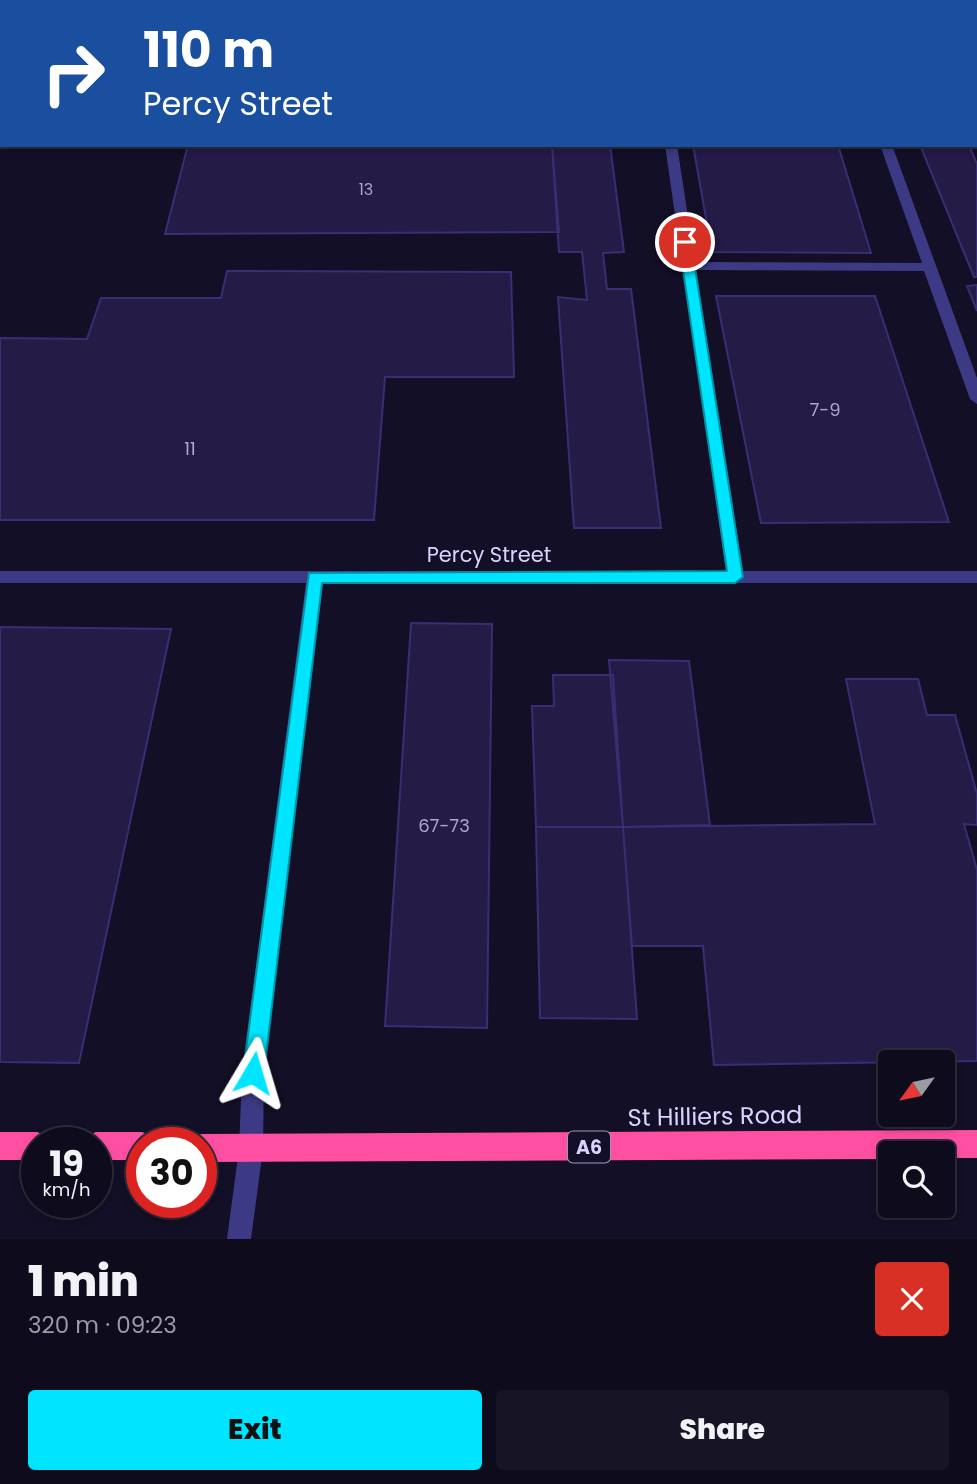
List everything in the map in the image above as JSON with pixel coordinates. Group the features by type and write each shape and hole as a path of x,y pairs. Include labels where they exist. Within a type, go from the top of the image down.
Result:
{"highway":[{"name":"St Hilliers Road","path":"217,1148 977,1144"},
{"path":"0,1146 21,1146"}],"street":[{"path":"671,147 735,577"},
{"path":"887,147 977,398"},
{"path":"689,266 930,267"},
{"name":"Percy Street","path":"0,577 977,577"},
{"path":"239,1239 251,1149 253,1073 315,577"}],"building":[{"path":"187,147 552,147 559,232 165,234"},
{"path":"552,147 610,147 624,252 603,253 607,289 631,289 661,528 574,528 558,297 587,300 582,252 559,252"},
{"path":"693,147 839,147 871,253 712,252"},
{"path":"921,147 970,147 977,164 977,277 974,277"},
{"path":"227,271 511,272 514,377 385,377 374,520 0,520 0,338 87,339 101,298 221,298"},
{"path":"977,285 977,311 967,286"},
{"path":"716,296 875,296 949,522 761,523"},
{"path":"411,623 492,624 487,1028 385,1026"},
{"path":"0,627 171,629 79,1063 0,1062"},
{"path":"609,660 689,661 710,825 623,827"},
{"path":"553,675 613,675 623,827 536,827 532,706 554,706"},
{"path":"846,679 918,679 927,715 955,715 977,794 977,825 964,824 977,870 977,1061 956,1061 956,1050 878,1050 878,1063 714,1065 703,946 632,946 623,827 875,824"},
{"path":"536,827 623,827 637,1019 540,1018"}],"route":[{"path":"253,1073 315,577 735,577 685,242"}]}
